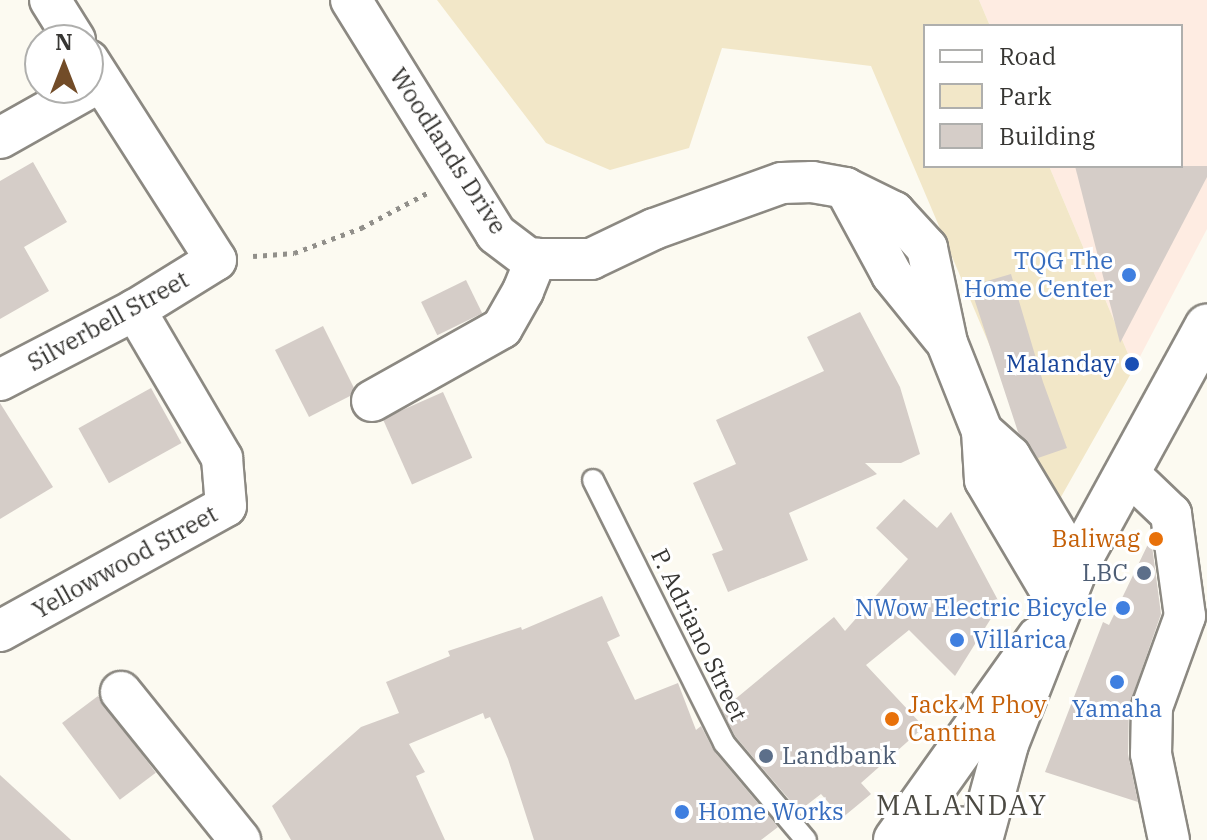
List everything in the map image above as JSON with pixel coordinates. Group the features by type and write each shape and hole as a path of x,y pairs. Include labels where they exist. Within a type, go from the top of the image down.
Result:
{"main road":[{"path":"898,840 1062,597 1207,327"},
{"path":"898,840 933,829 981,835 1006,744 1062,597"}],"street":[{"path":"50,0 65,24"},
{"name":"Woodlands Drive","path":"351,0 496,234 529,259 536,259"},
{"path":"104,85 216,260"},
{"path":"0,138 48,104"},
{"path":"372,401 502,328 523,291 536,259 591,259 654,229 782,183 812,182 845,188 892,275 947,343 982,431 1010,456 1062,597"},
{"name":"Silverbell Street","path":"0,380 135,310 216,260"},
{"name":"Yellowwood Street","path":"0,631 226,506 222,458 135,310"},
{"path":"1127,472 1171,514 1185,616 1152,707 1151,754 1169,840"},
{"path":"121,692 240,840"}],"lane":[{"name":"P. Adriano Street","path":"593,480 724,743 806,840"}],"path":[{"path":"216,260 294,253 398,210 459,173"}],"shaded area":[{"path":"979,0 1207,0 1207,229 1134,368 1050,168 1183,168 1183,24 989,24"}],"green space":[{"path":"437,0 979,0 989,24 923,24 923,168 1050,168 1134,368 1057,504 871,66 722,48 689,148 610,170 546,143"}],"building":[{"path":"33,162 67,222 24,247 49,291 0,319 0,181"},
{"name":"TQG The Home Center","path":"1207,166 1207,177 1120,343 1076,168"},
{"path":"1011,274 1043,382 1067,448 1038,458 1018,432 970,286"},
{"path":"466,280 482,313 437,335 421,302"},
{"path":"860,312 900,387 920,454 901,463 865,463 877,474 789,513 808,560 728,592 712,554 723,550 693,483 736,464 716,420 824,371 807,337"},
{"path":"323,326 354,388 350,396 309,417 275,350"},
{"path":"151,388 182,443 109,483 78,428"},
{"path":"443,392 472,458 412,485 383,419"},
{"path":"0,403 53,487 0,519"},
{"path":"904,499 937,528 951,512 1000,604 955,676 909,630 866,665 924,727 861,783 871,794 842,818 821,794 799,811 735,736 722,710 834,617 845,631 908,559 876,528"},
{"path":"1151,538 1161,614 1129,706 1128,754 1138,802 1045,772 1103,622 1109,625"},
{"path":"602,596 620,636 607,642 635,700 678,683 696,730 701,726 714,751 778,827 761,840 534,840 508,759 490,717 485,719 483,713 409,744 425,772 416,776 445,840 291,840 272,806 361,727 399,713 386,682 450,656 448,651 521,627 522,630"},
{"path":"98,696 156,773 120,800 62,723"},
{"path":"0,775 71,840 0,840"}],"place":[{"name":"TQG The Home Center","path":"1129,275"},
{"name":"Malanday","path":"1132,364"},
{"name":"Baliwag","path":"1156,539"},
{"name":"LBC","path":"1144,573"},
{"name":"NWow Electric Bicycle","path":"1123,608"},
{"name":"Villarica","path":"957,640"},
{"name":"Yamaha","path":"1117,682"},
{"name":"Jack M Phoy Cantina","path":"892,719"},
{"name":"Landbank","path":"766,756"},
{"name":"Home Works","path":"682,812"}],"district":[{"name":"MALANDAY","path":"962,805"}]}
